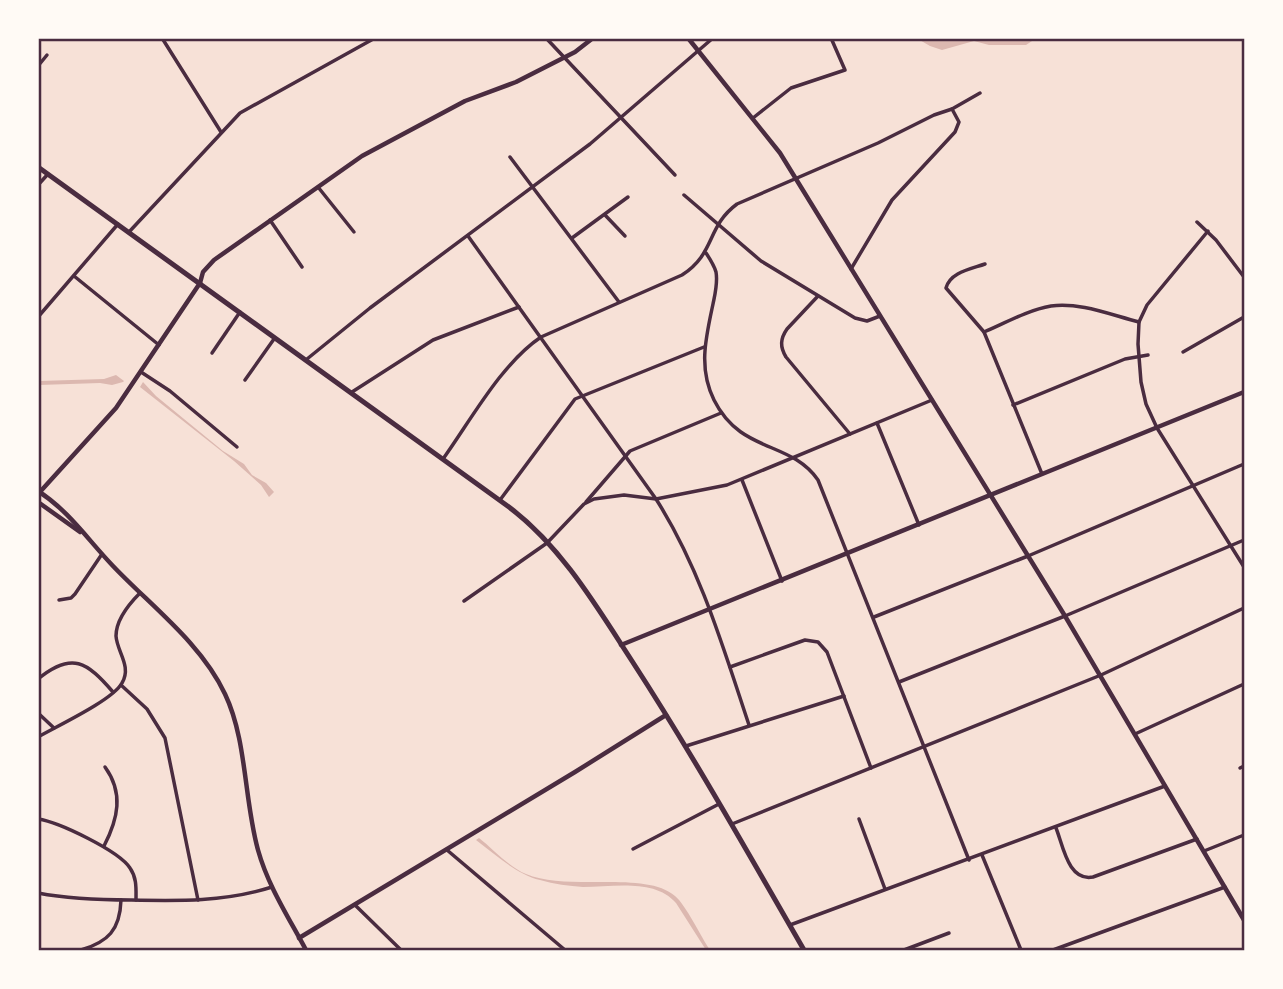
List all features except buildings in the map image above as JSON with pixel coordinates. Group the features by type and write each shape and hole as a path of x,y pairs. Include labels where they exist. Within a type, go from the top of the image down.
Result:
{"main road":[{"path":"38,167 307,359 524,519 547,543 592,601 621,645 720,803 804,950"}],"street":[{"path":"162,38 221,132"},
{"path":"129,232 233,118 374,38"},
{"path":"546,38 674,175"},
{"path":"306,950 272,887 258,850 235,726 225,694 191,645 102,554 61,507 39,492 117,408 200,283 203,272 214,260 362,156 450,108 516,82 564,58 593,38"},
{"path":"688,38 772,142 795,178 1101,675 1225,887 1242,910 1244,920"},
{"path":"307,359 363,313 535,187 713,38"},
{"path":"753,118 794,86 845,70 831,38"},
{"path":"38,66 47,55"},
{"path":"443,459 514,358 541,337 694,268 706,253 722,216 737,204 870,147 980,93"},
{"path":"851,269 892,200 955,132 959,122 952,109"},
{"path":"510,157 619,302"},
{"path":"38,185 48,174"},
{"path":"318,186 354,232"},
{"path":"684,195 761,261 861,320 867,321 880,316"},
{"path":"572,238 628,197"},
{"path":"604,214 625,236"},
{"path":"270,220 302,267"},
{"path":"1197,222 1208,231 1244,277"},
{"path":"38,317 118,224"},
{"path":"1208,231 1147,305 1139,322 1138,356 1143,394 1157,428 1244,567"},
{"path":"468,236 656,499 683,544 710,609 749,725"},
{"path":"706,253 713,265 716,285 704,347 706,377 721,412 747,438 805,465 818,481 969,860"},
{"path":"985,264 956,275 950,279 946,288 984,332 1042,474"},
{"path":"74,276 159,345"},
{"path":"818,296 787,329 781,346 786,357 850,434"},
{"path":"984,332 1038,309 1060,305 1084,308 1139,322"},
{"path":"352,392 433,340 519,307"},
{"path":"212,354 240,312"},
{"path":"1183,352 1244,317"},
{"path":"245,380 275,337"},
{"path":"500,500 569,405 582,395 704,347"},
{"path":"1013,405 1138,356 1148,355"},
{"path":"141,372 170,391 237,447"},
{"path":"621,645 1244,392"},
{"path":"584,504 614,495 656,499 742,480 932,400"},
{"path":"464,601 547,543 635,447 721,412"},
{"path":"877,423 919,525"},
{"path":"874,617 1028,556 1244,464"},
{"path":"742,480 782,581"},
{"path":"38,502 87,537"},
{"path":"899,682 1065,616 1244,540"},
{"path":"59,600 71,598 75,594 102,554"},
{"path":"38,737 121,685 125,666 116,632 129,605 140,593"},
{"path":"732,824 1101,675 1244,608"},
{"path":"730,667 811,640 823,646 871,768"},
{"path":"38,679 61,664 74,661 90,669 113,692"},
{"path":"1135,734 1244,684"},
{"path":"121,685 147,709 166,738 198,901"},
{"path":"686,747 844,695"},
{"path":"38,713 54,728"},
{"path":"299,938 666,715"},
{"path":"104,847 115,824 118,807 114,782 105,767"},
{"path":"789,925 1166,786"},
{"path":"633,849 720,803"},
{"path":"38,819 48,821 121,857 132,870 136,881 136,900"},
{"path":"859,819 886,890"},
{"path":"1056,827 1073,870 1079,877 1084,878 1197,839"},
{"path":"1204,851 1244,835"},
{"path":"447,849 565,950"},
{"path":"982,855 1021,950"},
{"path":"38,893 73,898 198,901 251,894 272,887"},
{"path":"1053,950 1225,887"},
{"path":"81,950 104,941 113,931 120,915 121,900"},
{"path":"355,905 401,950"},
{"path":"904,950 948,933"}],"shaded area":[{"path":"918,39 1035,39 1026,45 989,45 974,41 942,50"},
{"path":"116,375 124,381 112,385 39,385 39,381 104,379"},
{"path":"143,382 156,396 223,451 244,464 252,475 266,483 274,492 269,497 261,485 234,461 140,387"},
{"path":"479,838 513,867 543,879 626,882 662,888 679,900 710,950 706,950 676,903 657,890 632,886 578,887 540,880 523,873 506,863 476,840"}]}
